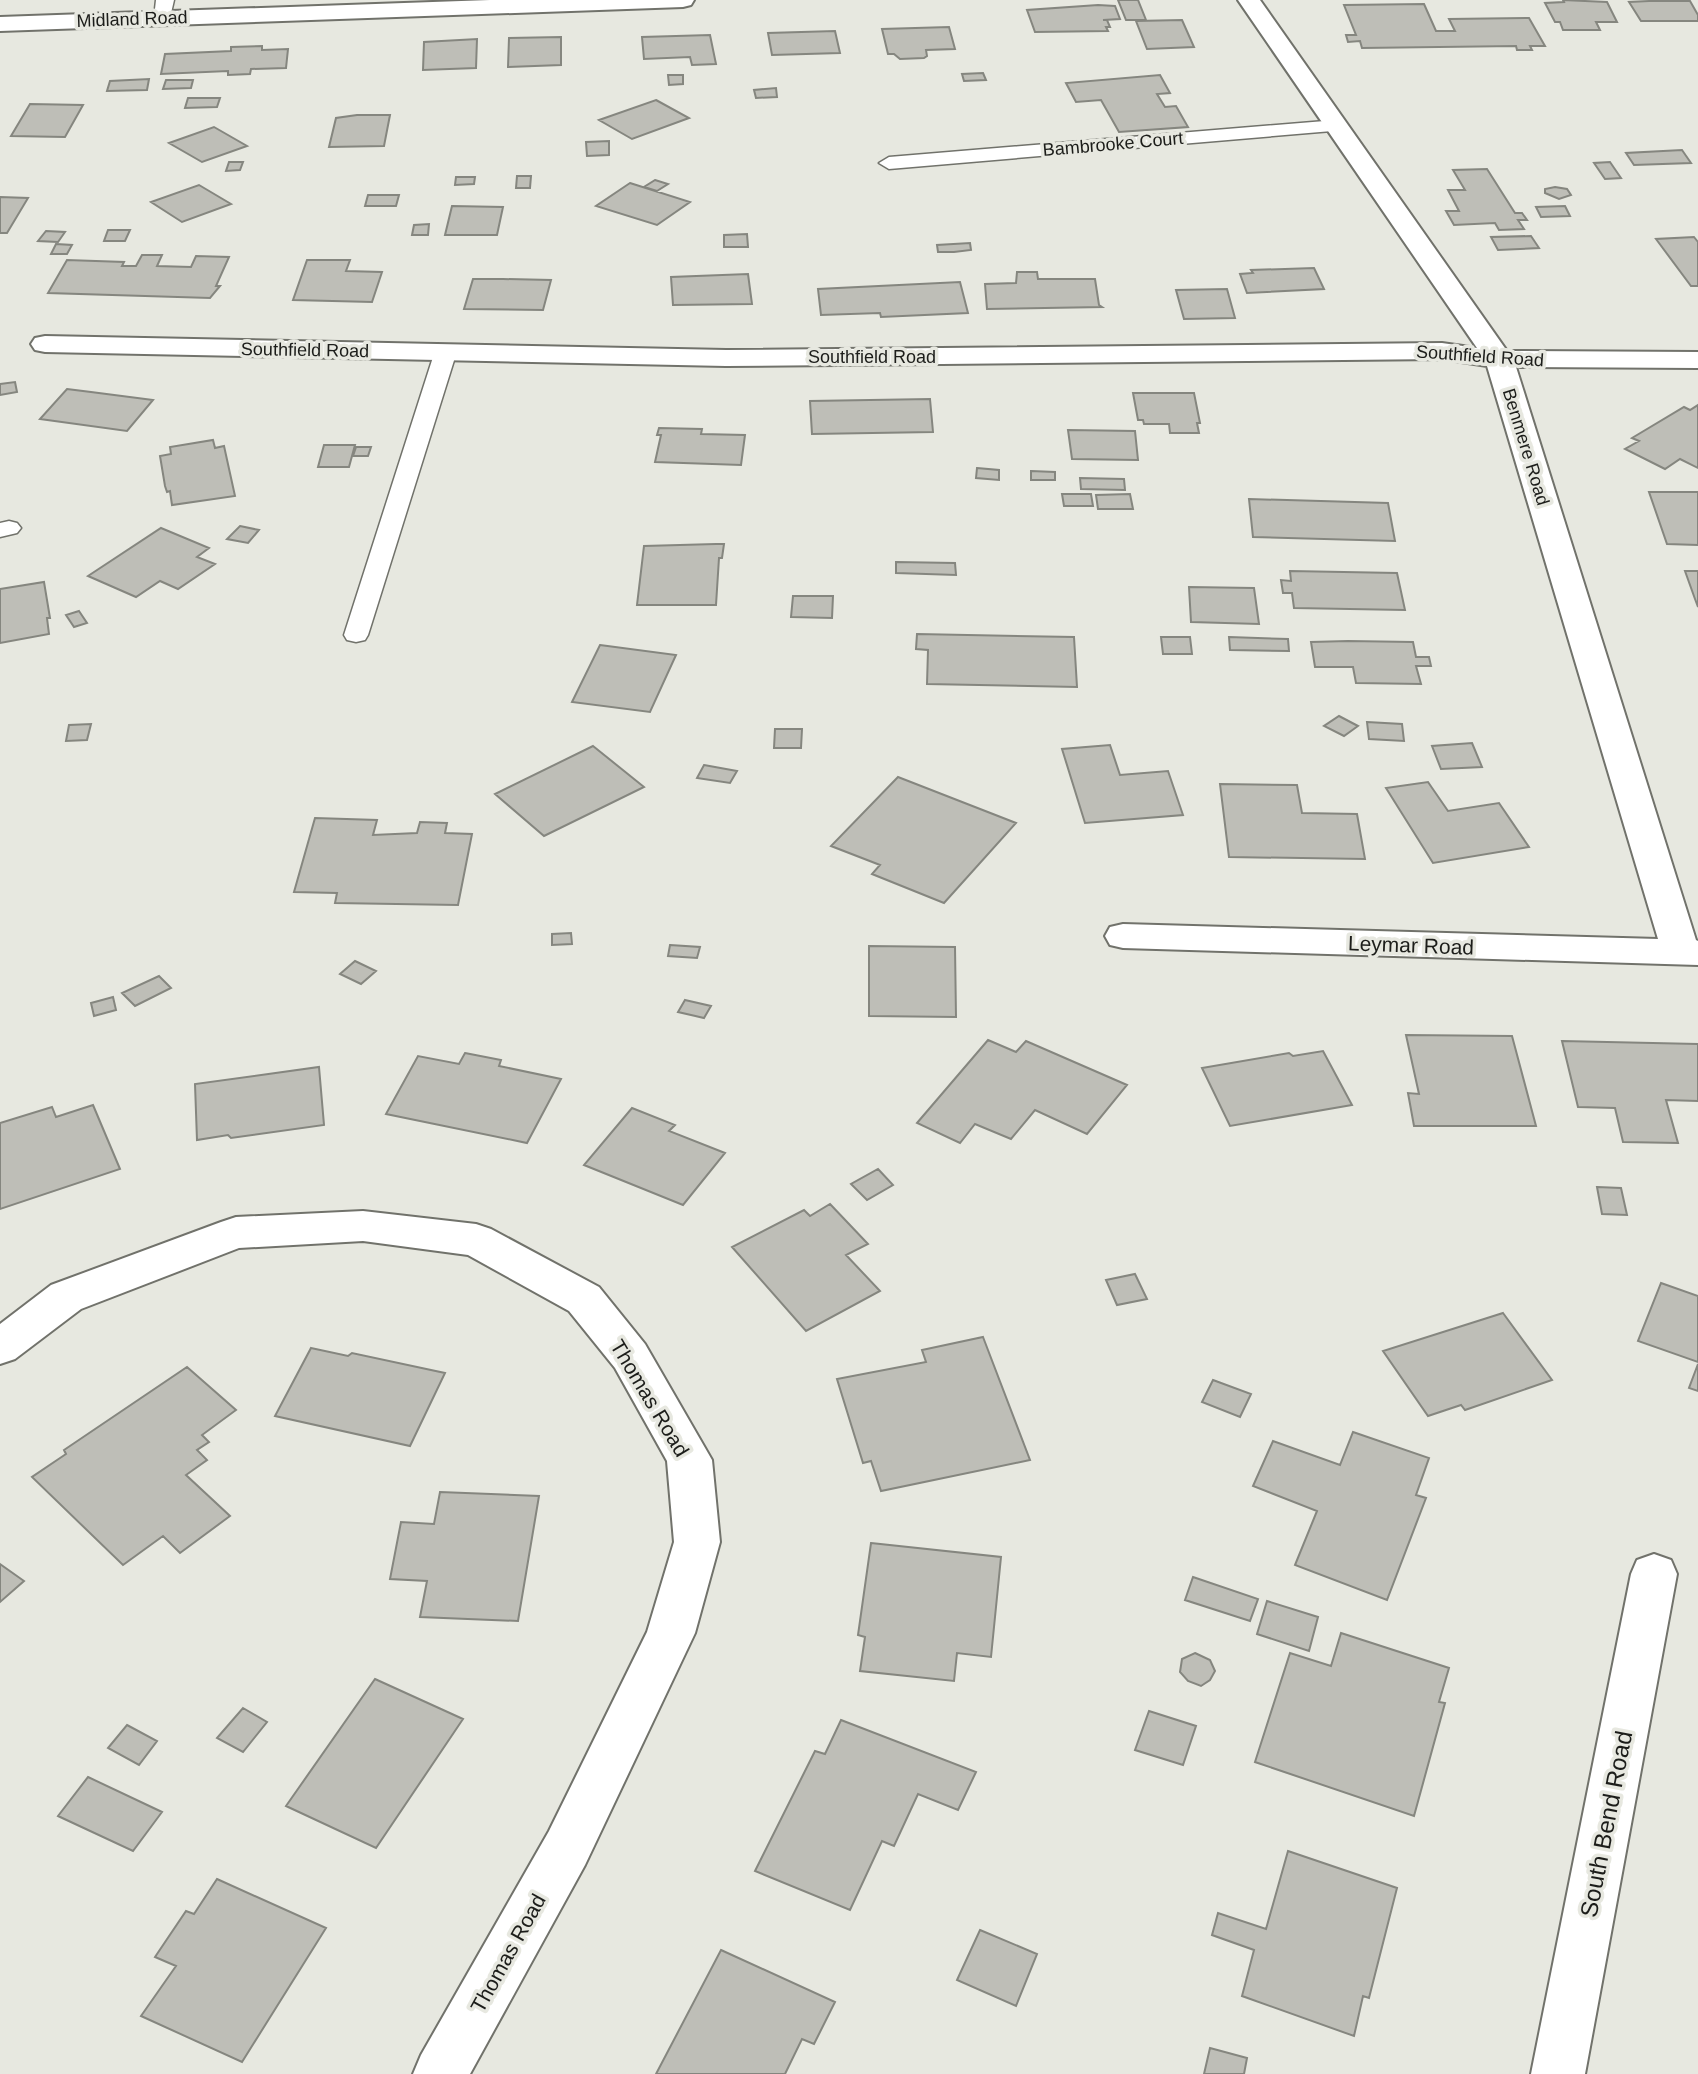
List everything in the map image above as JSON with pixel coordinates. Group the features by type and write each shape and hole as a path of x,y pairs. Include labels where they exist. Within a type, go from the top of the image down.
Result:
{"street":[{"name":"Midland Road","path":"0,24 164,9 683,0"},
{"name":"Benmere Road","path":"1249,0 1499,359 1690,953"},
{"name":"Southfield Road","path":"45,344 740,358 1441,351 1499,359 1698,360"},
{"name":"Leymar Road","path":"1124,936 1690,953"},
{"name":"Thomas Road","path":"0,1347 66,1297 236,1233 363,1226 475,1240 584,1299 630,1356 689,1461 697,1542 671,1633 637,1705 567,1848 440,2074"},
{"name":"South Bend Road","path":"1558,2074 1654,1574"}],"lane":[{"name":"Bambrooke Court","path":"888,163 1337,126"},
{"path":"356,635 445,354"}],"building":[{"path":"1118,0 1138,0 1146,20 1126,20"},
{"path":"1563,0 1607,2 1617,22 1596,22 1600,30 1563,30 1560,22 1555,22 1545,3 1564,2"},
{"path":"1690,1 1698,15 1698,21 1641,21 1629,2"},
{"path":"1424,4 1436,31 1455,31 1449,19 1529,18 1545,46 1530,46 1532,50 1517,50 1516,46 1362,48 1360,41 1348,42 1346,35 1356,35 1344,5"},
{"path":"1115,6 1120,19 1103,20 1107,20 1110,27 1106,27 1108,31 1035,32 1027,10"},
{"path":"1182,20 1194,47 1147,49 1136,21"},
{"path":"949,27 955,49 926,50 927,56 924,58 900,59 894,54 888,54 882,29"},
{"path":"835,31 840,53 772,55 768,33"},
{"path":"710,35 716,64 692,65 690,57 644,59 642,37"},
{"path":"561,37 561,65 508,67 509,38"},
{"path":"477,39 476,68 423,70 424,42"},
{"path":"262,46 262,50 288,49 286,68 251,69 250,74 228,75 228,71 161,74 165,54 231,51 231,47"},
{"path":"983,73 986,80 964,81 962,74"},
{"path":"668,75 683,75 683,84 669,85"},
{"path":"1160,75 1170,93 1157,94 1165,107 1176,106 1188,127 1119,132 1101,100 1076,102 1066,83"},
{"path":"149,79 147,90 107,91 110,81"},
{"path":"166,80 193,80 191,88 163,89"},
{"path":"776,88 777,97 756,98 754,90"},
{"path":"188,98 220,98 217,107 185,108"},
{"path":"656,100 689,118 632,139 599,120"},
{"path":"30,104 83,105 65,137 11,136"},
{"path":"390,115 384,146 329,147 336,118"},
{"path":"214,127 247,146 202,162 169,143"},
{"path":"609,141 609,155 587,156 586,142"},
{"path":"1682,150 1691,163 1634,165 1626,153"},
{"path":"229,162 243,162 240,170 226,171"},
{"path":"1610,162 1621,178 1605,179 1594,163"},
{"path":"1487,169 1515,213 1522,213 1527,220 1518,220 1524,229 1499,230 1495,223 1454,225 1446,211 1459,211 1448,190 1465,190 1453,170"},
{"path":"517,176 531,176 530,188 516,188"},
{"path":"456,177 475,177 474,184 455,185"},
{"path":"655,180 668,184 657,191 644,187"},
{"path":"630,183 690,202 657,225 596,206"},
{"path":"199,185 231,204 182,222 151,202"},
{"path":"1545,189 1567,189 1571,195 1559,199 1545,193"},
{"path":"368,195 399,195 396,206 365,206"},
{"path":"0,197 28,198 7,233 0,233"},
{"path":"452,206 503,207 497,235 445,235"},
{"path":"1565,206 1570,216 1541,217 1536,207"},
{"path":"429,224 428,235 412,235 414,225"},
{"path":"108,230 130,230 125,241 104,241"},
{"path":"46,231 65,232 58,242 38,241"},
{"path":"747,234 748,247 724,247 724,235"},
{"path":"1531,236 1539,248 1498,250 1491,237"},
{"path":"1694,237 1698,242 1698,286 1691,286 1656,239"},
{"path":"970,243 971,250 938,252 937,245"},
{"path":"56,244 72,245 67,254 51,254"},
{"path":"142,255 162,255 157,266 191,267 196,256 229,257 216,286 220,286 210,298 48,293 67,260 124,262 122,266 136,266"},
{"path":"307,260 350,260 346,271 382,272 372,302 293,300"},
{"path":"1314,268 1324,289 1247,293 1240,274 1253,273 1251,270"},
{"path":"1017,272 1037,272 1038,279 1095,279 1099,305 1102,307 987,309 985,284 1016,283"},
{"path":"748,274 752,304 673,305 671,277"},
{"path":"473,279 551,280 543,310 464,309"},
{"path":"960,282 968,313 881,317 880,313 821,315 818,289"},
{"path":"1227,289 1235,318 1184,319 1176,290"},
{"path":"15,382 17,392 0,395 0,384"},
{"path":"67,389 153,400 127,431 40,419"},
{"path":"1133,393 1194,393 1200,423 1197,423 1199,433 1170,433 1169,424 1144,424 1143,420 1138,420"},
{"path":"930,399 933,432 812,434 810,401"},
{"path":"1698,405 1698,468 1680,459 1665,469 1625,449 1639,441 1632,438 1684,407 1690,410"},
{"path":"659,428 702,429 701,434 745,435 741,465 655,462 661,435 657,435"},
{"path":"1068,430 1135,431 1138,460 1072,459"},
{"path":"213,440 215,448 224,446 235,496 172,505 170,491 167,492 165,486 160,456 171,454 170,447"},
{"path":"324,445 355,445 349,467 318,467"},
{"path":"356,447 371,447 368,456 353,456"},
{"path":"977,468 999,470 999,480 976,478"},
{"path":"1031,471 1055,472 1055,480 1031,480"},
{"path":"1080,478 1124,479 1125,490 1081,489"},
{"path":"1649,492 1698,492 1698,545 1667,544"},
{"path":"1062,494 1091,494 1093,506 1064,506"},
{"path":"1130,494 1133,509 1098,509 1096,495"},
{"path":"1249,499 1388,503 1395,541 1253,537"},
{"path":"240,526 259,530 248,543 227,539"},
{"path":"161,528 209,548 197,557 215,564 178,589 160,581 136,597 88,576"},
{"path":"724,544 722,558 719,558 716,605 637,605 644,546"},
{"path":"896,562 955,563 956,575 896,573"},
{"path":"1290,571 1397,573 1405,610 1294,608 1292,593 1283,593 1281,580 1291,581"},
{"path":"1685,571 1698,571 1698,607 1695,599"},
{"path":"44,582 50,618 47,618 49,634 0,643 0,589"},
{"path":"1189,587 1254,588 1259,624 1191,622"},
{"path":"793,596 833,596 832,618 791,617"},
{"path":"79,611 87,623 74,627 66,615"},
{"path":"917,634 1074,637 1077,687 927,684 928,650 916,649"},
{"path":"1161,637 1190,637 1192,654 1163,654"},
{"path":"1229,637 1288,639 1289,651 1230,650"},
{"path":"1311,642 1413,642 1416,657 1429,657 1431,666 1416,666 1421,684 1356,683 1353,667 1315,667"},
{"path":"600,645 676,655 650,712 572,702"},
{"path":"1339,716 1358,726 1344,736 1324,726"},
{"path":"1367,722 1402,724 1404,741 1369,739"},
{"path":"91,724 87,740 66,741 69,725"},
{"path":"775,729 802,729 801,748 774,748"},
{"path":"1472,743 1482,767 1441,769 1432,746"},
{"path":"1110,745 1120,775 1168,771 1183,815 1085,823 1062,749"},
{"path":"593,746 644,787 544,836 495,794"},
{"path":"704,765 737,771 730,783 697,778"},
{"path":"898,777 1016,823 944,903 872,874 880,865 831,846"},
{"path":"1428,782 1448,811 1499,803 1529,847 1433,863 1386,788"},
{"path":"1220,784 1297,785 1302,813 1357,814 1365,859 1229,857"},
{"path":"315,818 377,820 373,835 417,833 420,822 447,823 445,833 472,834 458,905 335,903 337,893 294,892"},
{"path":"571,933 572,944 552,945 552,934"},
{"path":"670,945 700,947 697,958 668,956"},
{"path":"869,946 955,947 956,1017 869,1016"},
{"path":"355,961 376,971 361,984 340,974"},
{"path":"159,976 171,988 135,1006 122,993"},
{"path":"113,997 116,1010 94,1016 91,1003"},
{"path":"685,1000 711,1006 704,1018 678,1012"},
{"path":"1406,1035 1512,1036 1536,1126 1414,1126 1408,1093 1419,1094"},
{"path":"988,1040 1016,1052 1026,1041 1127,1085 1087,1134 1035,1110 1011,1139 975,1124 960,1143 917,1123"},
{"path":"1562,1041 1698,1044 1698,1101 1666,1100 1678,1143 1623,1142 1615,1108 1578,1107"},
{"path":"1323,1051 1352,1105 1230,1126 1202,1068 1289,1053 1293,1056"},
{"path":"465,1053 501,1060 499,1066 561,1079 527,1143 386,1114 418,1056 459,1064"},
{"path":"319,1067 324,1125 197,1140 195,1084"},
{"path":"93,1105 120,1169 0,1209 0,1123 52,1107 56,1117"},
{"path":"632,1108 675,1125 669,1131 725,1153 683,1205 584,1165"},
{"path":"878,1169 893,1185 867,1200 851,1184"},
{"path":"1597,1187 1621,1188 1627,1215 1602,1214"},
{"path":"830,1204 868,1244 846,1255 880,1291 806,1331 732,1247 804,1210 810,1216"},
{"path":"1135,1274 1147,1299 1117,1305 1106,1280"},
{"path":"1661,1283 1698,1296 1698,1362 1638,1341"},
{"path":"1503,1313 1552,1380 1465,1410 1461,1405 1428,1416 1383,1351"},
{"path":"983,1337 1030,1460 881,1491 871,1461 863,1463 837,1379 926,1362 922,1350"},
{"path":"311,1348 348,1356 352,1353 445,1373 410,1446 275,1416"},
{"path":"1698,1364 1698,1391 1689,1388"},
{"path":"187,1367 236,1410 202,1435 209,1442 197,1450 207,1460 186,1475 230,1516 180,1553 163,1536 123,1565 32,1477 66,1454 64,1450"},
{"path":"1213,1380 1251,1394 1240,1417 1202,1402"},
{"path":"1353,1432 1429,1458 1416,1495 1426,1498 1387,1600 1295,1565 1317,1511 1253,1486 1273,1441 1340,1465"},
{"path":"440,1492 539,1496 518,1621 420,1617 427,1581 390,1579 401,1522 434,1524"},
{"path":"871,1543 1001,1557 991,1657 957,1653 954,1681 860,1671 865,1637 858,1635"},
{"path":"0,1564 24,1581 0,1602"},
{"path":"1193,1577 1258,1599 1250,1621 1185,1600"},
{"path":"1267,1601 1318,1617 1309,1651 1257,1634"},
{"path":"1341,1633 1449,1668 1439,1702 1445,1703 1414,1816 1255,1762 1290,1653 1331,1666"},
{"path":"1195,1653 1210,1660 1215,1671 1210,1680 1201,1686 1188,1681 1180,1672 1182,1659"},
{"path":"375,1679 463,1719 376,1848 286,1806"},
{"path":"243,1708 267,1722 243,1752 217,1738"},
{"path":"1149,1711 1196,1726 1183,1765 1135,1750"},
{"path":"841,1720 976,1772 958,1810 918,1794 894,1846 882,1841 850,1910 755,1871 815,1751 825,1754"},
{"path":"127,1725 157,1741 139,1765 108,1748"},
{"path":"88,1777 162,1812 133,1851 58,1816"},
{"path":"1288,1851 1397,1888 1369,1998 1363,1996 1354,2036 1242,1996 1254,1950 1212,1935 1218,1913 1266,1929"},
{"path":"217,1879 326,1928 242,2062 141,2016 176,1966 155,1957 186,1911 194,1914"},
{"path":"980,1930 1037,1954 1016,2006 957,1980"},
{"path":"721,1950 835,2002 814,2044 802,2039 785,2074 656,2074"},
{"path":"1210,2048 1247,2058 1244,2074 1204,2074"}]}
